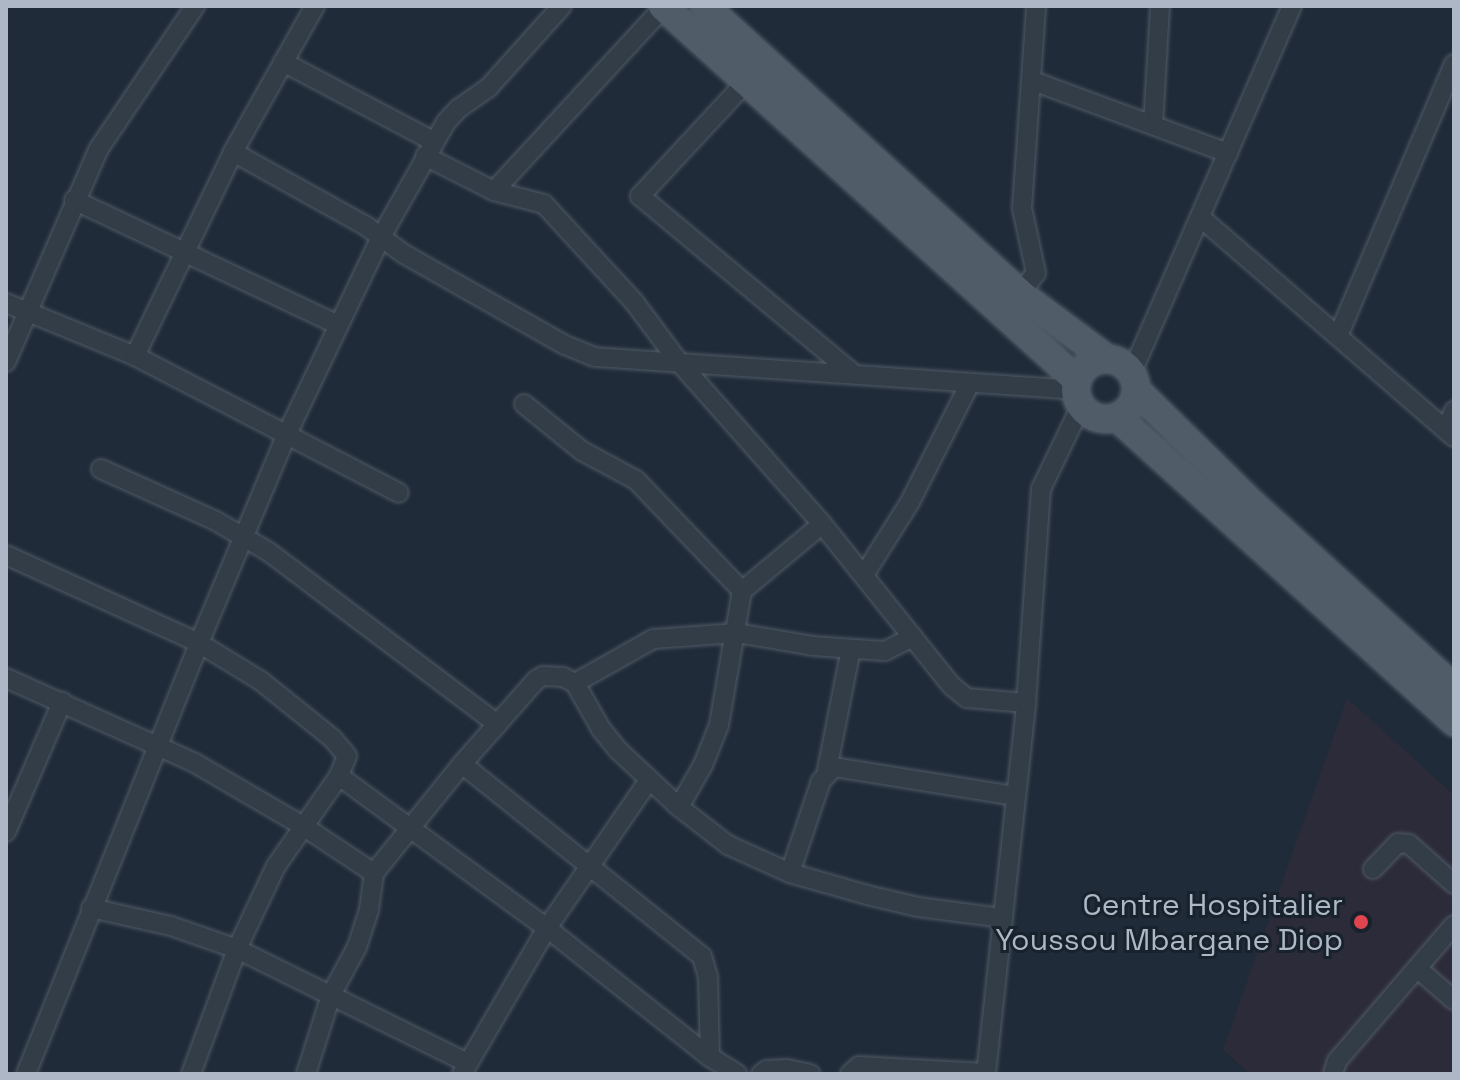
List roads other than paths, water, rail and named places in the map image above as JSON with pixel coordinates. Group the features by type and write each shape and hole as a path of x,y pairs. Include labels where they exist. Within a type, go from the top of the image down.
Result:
{"main road":[{"path":"663,6 1078,392 1098,418 1117,417 1131,407 1135,382"},
{"path":"705,6 1020,294 1106,358 1117,360 1249,501 1454,688"},
{"path":"1078,392 1083,369 1106,358"},
{"path":"1117,417 1454,722"}],"street":[{"path":"6,362 98,150 195,6"},
{"path":"135,356 233,152 315,6"},
{"path":"26,1074 199,643 287,434 381,237 429,149 458,109 489,87 562,6"},
{"path":"494,191 663,6"},
{"path":"1020,294 1036,273 1022,208 1036,6"},
{"path":"1153,125 1160,6"},
{"path":"1135,382 1200,217 1292,6"},
{"path":"283,62 494,191 544,204 635,303 678,361 822,524 952,686 967,698 1026,703"},
{"path":"1338,336 1454,66"},
{"path":"1033,81 1228,153"},
{"path":"746,82 640,196 851,372"},
{"path":"233,152 381,237 418,262 565,345 594,357 642,363 678,361 851,372 969,385 1078,392 1041,489 1026,703 986,1073 859,1066 850,1074"},
{"path":"74,200 186,250 338,325"},
{"path":"1200,217 1450,433"},
{"path":"6,303 135,356 399,493"},
{"path":"864,575 933,460 969,385"},
{"path":"524,404 582,451 636,480 742,591"},
{"path":"1450,433 1454,411"},
{"path":"101,469 244,537 497,724"},
{"path":"679,807 703,765 719,725 742,591 822,524"},
{"path":"6,555 199,643 261,681 332,738 347,756 339,776 276,866 237,949 191,1074"},
{"path":"575,683 644,641 737,633 851,649 892,650 913,637"},
{"path":"790,873 827,770 851,649"},
{"path":"306,1074 331,995 357,947 369,909 374,873 462,764 536,680 551,675 575,683 601,729 649,780 728,845 790,873 918,907 1003,918"},
{"path":"6,678 159,745 303,826 374,873"},
{"path":"6,832 62,702"},
{"path":"462,764 587,865 692,944 702,956 708,977 710,1057"},
{"path":"827,770 838,766 1015,796"},
{"path":"339,776 547,928 710,1057 737,1074"},
{"path":"91,908 171,926 237,949 331,995 464,1068 587,865 649,780"},
{"path":"1373,869 1398,843 1409,844 1454,884"},
{"path":"1333,1074 1337,1061 1454,925"},
{"path":"1417,968 1454,1000"},
{"path":"761,1074 767,1070 787,1069 810,1074"}],"place":[{"name":"Centre Hospitalier Youssou Mbargane Diop","path":"1361,922"}]}
